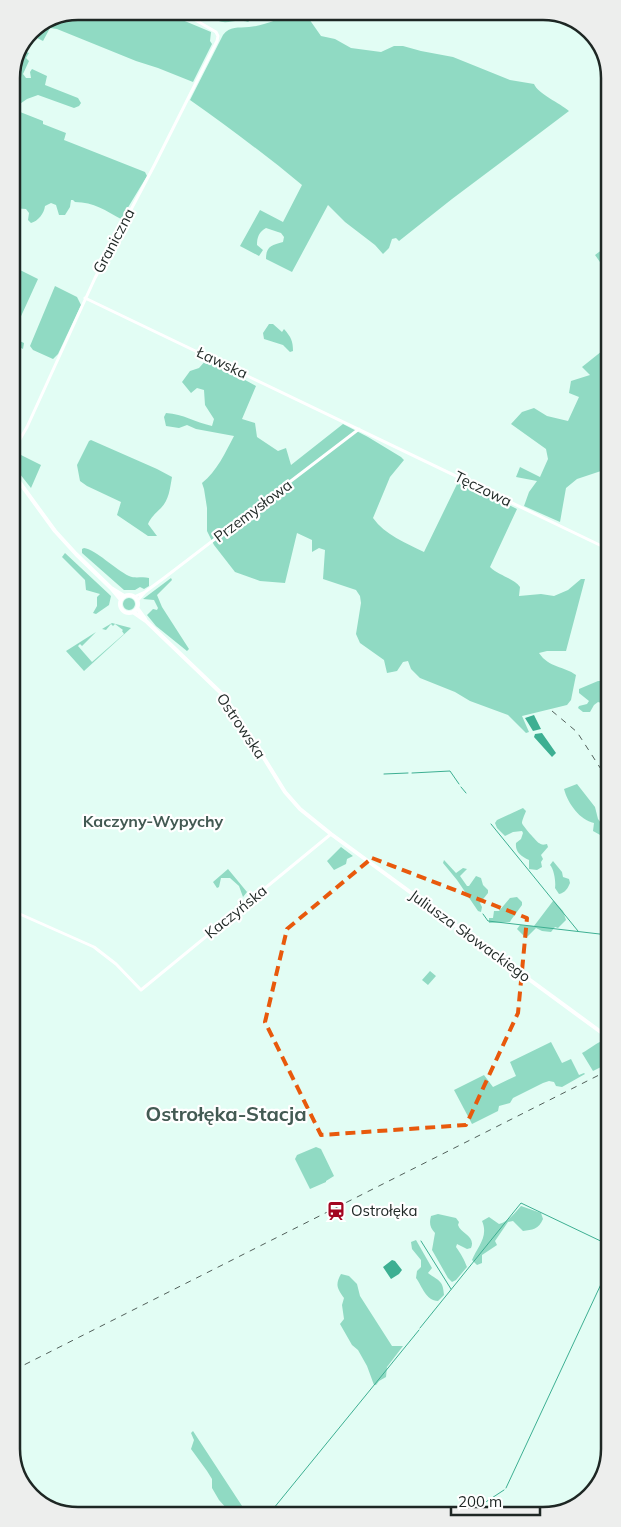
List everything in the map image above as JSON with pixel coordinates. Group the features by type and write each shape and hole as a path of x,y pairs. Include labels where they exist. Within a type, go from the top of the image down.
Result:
{"main road":[{"path":"20,483 54,531 122,598"},
{"path":"131,595 136,599 137,608 128,614 122,611 120,604 122,598 131,595"},
{"name":"Ostrowska","path":"137,608 146,621"},
{"name":"Ostrowska","path":"133,612 146,621 221,693 236,713 285,792 300,809 331,834"},
{"name":"Juliusza Słowackiego","path":"331,834 601,1032"}],"street":[{"name":"Graniczna","path":"20,440 28,427 85,298 217,41 218,36 216,32 195,20"},
{"name":"Ławska","path":"85,298 360,429"},
{"name":"Tęczowa","path":"360,429 601,545"},
{"name":"Przemysłowa","path":"136,599 360,429"},
{"name":"Kaczyńska","path":"20,913 94,947 116,964 141,990 331,834"}],"highlighted area":[{"path":"372,858 527,918 518,1013 466,1125 321,1135 265,1022 287,929"}],"shaded area":[{"path":"182,20 211,32 210,41 212,44 193,82 57,29 50,28 43,41 37,38 49,28 67,21"},
{"path":"217,20 250,20 248,22 222,22"},
{"path":"310,20 321,36 335,39 351,48 381,52 394,46 403,46 453,57 510,80 534,84 536,88 569,111 399,241 396,238 392,239 389,248 383,254 328,205 292,272 266,259 267,251 270,247 283,242 284,237 281,233 266,228 262,231 257,242 257,245 263,250 259,256 240,246 260,210 283,222 302,185 247,141 190,100 223,35 228,30 274,21"},
{"path":"26,52 29,53 26,58 29,61 23,74 26,78 31,78 30,72 32,69 47,76 45,85 78,98 81,103 74,108 38,95 20,104 20,74"},
{"path":"20,112 66,133 64,140 145,172 147,176 121,219 94,205 73,200 71,200 70,207 65,215 59,215 56,205 51,203 45,206 38,219 31,223 28,220 29,213 26,209 20,209"},
{"path":"601,250 601,264 595,255"},
{"path":"20,270 38,279 20,318"},
{"path":"55,286 77,297 81,305 58,354 53,359 33,350 30,346"},
{"path":"269,324 273,324 282,332 284,329 291,339 293,351 290,352 283,345 264,339 263,333"},
{"path":"20,341 24,343 23,349 20,348"},
{"path":"601,352 601,471 577,479 566,488 560,522 524,506 529,492 537,481 516,477 520,467 540,477 548,459 546,449 511,424 522,412 534,408 547,416 568,421 579,397 569,393 571,381 590,375 582,367"},
{"path":"207,359 256,386 242,419 255,423 257,437 278,451 286,448 291,465 343,424 401,457 404,460 390,477 373,518 390,534 403,542 424,552 459,480 517,509 490,567 520,587 519,596 541,594 554,596 568,590 581,579 585,579 566,651 539,653 552,664 576,675 571,700 567,705 522,716 529,732 526,733 508,715 470,701 455,692 420,678 411,669 408,661 403,662 397,671 387,673 384,660 360,643 356,634 361,603 360,596 356,590 323,579 325,550 319,548 312,552 312,540 297,533 285,583 260,581 235,572 214,545 207,531 207,508 202,483 216,467 234,436 196,429 187,425 179,428 166,426 164,417 166,413 184,416 212,426 214,419 205,405 204,390 197,388 191,393 182,382 190,371 199,368"},
{"path":"91,440 172,477 166,501 148,524 157,536 148,536 117,515 121,502 80,481 77,465"},
{"path":"20,454 41,465 31,488 20,474"},
{"path":"84,548 94,552 129,576 149,578 149,586 144,589 140,587 135,590 124,590 82,553"},
{"path":"65,553 111,596 109,605 96,614 93,613 97,606 97,597 100,594 86,590 85,580 62,557"},
{"path":"171,578 172,580 157,595 162,607 189,649 187,651 156,626 147,615 153,609 157,610 158,608 154,600 143,599"},
{"path":"129,598 135,604 129,610 123,604"},
{"path":"112,623 131,628 84,671 66,651 96,632 82,646 80,644 78,646 92,662 124,634 123,630 115,624 113,626 111,624 106,630 102,629"},
{"path":"601,681 601,703 598,702 594,705 590,712 583,712 578,708 579,706 587,704 589,701 579,693 579,689"},
{"path":"534,715 541,729 533,731 525,718"},
{"path":"542,733 556,753 552,757 534,737 535,734"},
{"path":"577,784 595,807 601,823 601,835 593,831 594,823 584,819 575,810 568,800 564,789"},
{"path":"523,808 526,811 522,823 538,842 547,844 548,847 541,855 543,859 541,862 542,867 537,870 529,869 529,860 516,849 516,843 521,839 522,831 513,832 505,836 495,823 497,820"},
{"path":"341,847 353,856 347,859 346,864 334,870 327,861"},
{"path":"444,860 456,873 463,868 467,869 460,876 467,886 476,876 481,878 488,893 480,903 482,907 481,912 478,911 443,863"},
{"path":"553,861 562,872 563,877 569,879 570,883 563,893 559,894 555,888 553,869 550,865"},
{"path":"228,869 247,892 243,897 239,886 230,878 221,878 217,888 213,882"},
{"path":"517,897 522,902 522,905 510,922 489,923 489,918 493,918 494,911 499,911 510,898"},
{"path":"553,901 563,911 566,920 551,932 536,928 526,938 517,929 520,925 534,926"},
{"path":"430,971 436,976 428,985 422,980"},
{"path":"551,1042 562,1063 571,1059 579,1075 585,1074 562,1087 556,1086 554,1082 543,1083 513,1098 510,1103 499,1106 498,1111 472,1124 454,1090 484,1075 493,1087 516,1076 510,1062"},
{"path":"601,1042 601,1067 593,1071 582,1053"},
{"path":"316,1147 321,1149 334,1176 310,1189 295,1159 297,1155"},
{"path":"521,1206 541,1213 543,1219 539,1225 523,1231 513,1221 508,1222 495,1241 497,1245 482,1255 482,1263 477,1265 472,1260 482,1242 484,1227 482,1221 489,1217 499,1224 503,1223"},
{"path":"438,1214 456,1218 460,1228 472,1241 471,1248 467,1249 457,1244 456,1247 467,1267 452,1282 432,1250 435,1233 431,1227 430,1219 431,1216"},
{"path":"416,1240 432,1268 428,1273 440,1281 443,1286 444,1295 438,1301 427,1296 416,1278 417,1271 421,1267 421,1260 412,1249 411,1242"},
{"path":"392,1260 402,1270 391,1279 383,1267"},
{"path":"341,1274 349,1276 357,1284 360,1296 392,1346 403,1346 387,1367 386,1377 376,1385 374,1385 367,1366 358,1350 352,1345 340,1324 344,1319 342,1305 344,1298 338,1286"},
{"path":"193,1431 242,1507 225,1507 219,1500 212,1488 212,1479 191,1449 194,1440 191,1433"}],"waterway":[{"path":"412,773 450,771 459,784"},
{"path":"384,774 408,773"},
{"path":"461,787 466,793"},
{"path":"491,824 578,931"},
{"path":"483,914 488,921 601,934"},
{"path":"420,1328 521,1203 601,1241"},
{"path":"421,1241 451,1289"},
{"path":"506,1488 601,1284"},
{"path":"275,1507 419,1330"},
{"path":"478,1507 504,1490"}],"railway":[{"path":"552,711 577,732 601,769"},
{"path":"20,1367 601,1074"}],"place":[{"name":"Ostrołęka","path":"336,1211"}],"district":[{"name":"Kaczyny-Wypychy","path":"153,821"},
{"name":"Ostrołęka-Stacja","path":"226,1114"}]}
